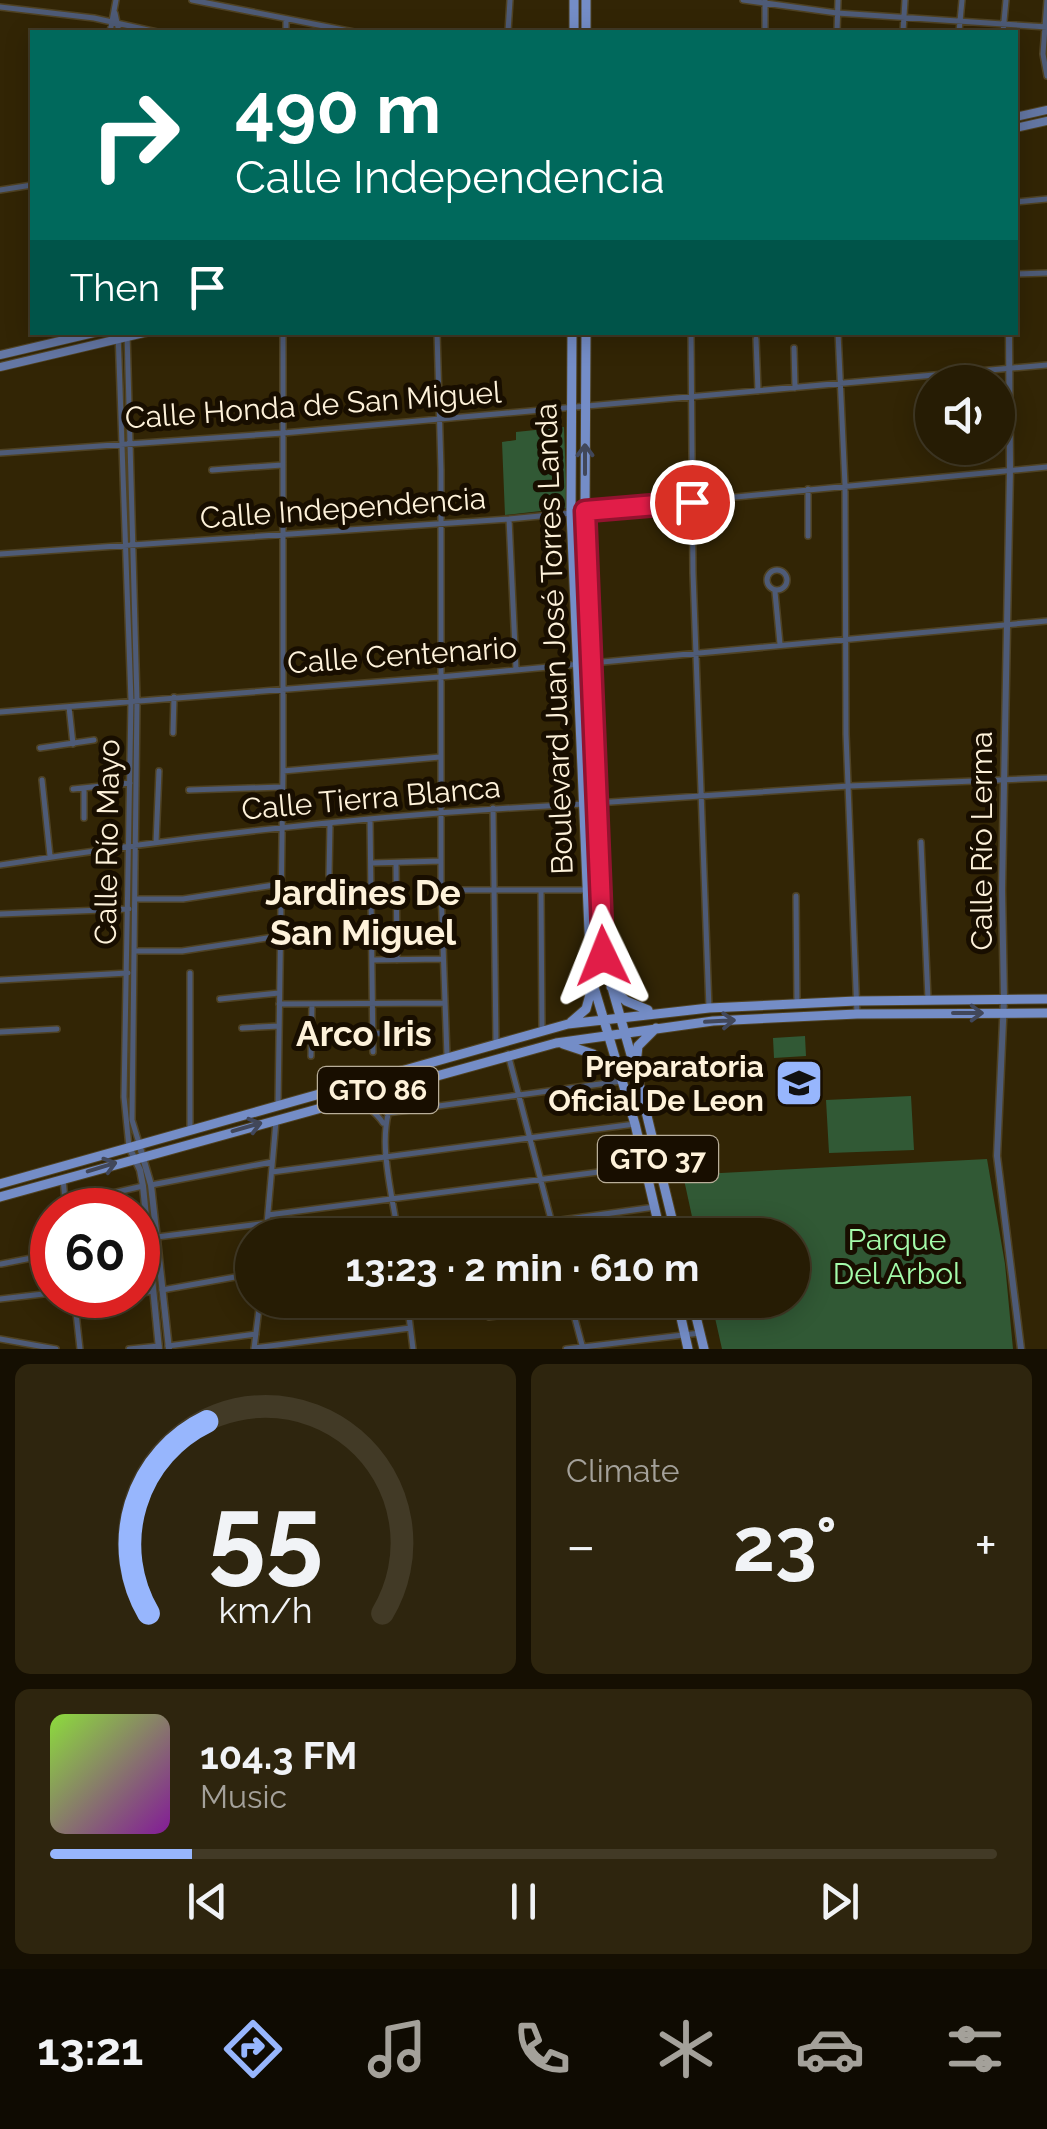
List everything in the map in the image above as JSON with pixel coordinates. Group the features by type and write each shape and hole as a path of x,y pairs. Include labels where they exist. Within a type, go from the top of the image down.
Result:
{"main road":[{"path":"574,0 574,30"},
{"path":"586,0 586,30"},
{"path":"1018,117 1047,110"},
{"path":"1018,127 1047,120"},
{"path":"0,356 86,335"},
{"name":"Boulevard Juan José Torres Landa","path":"572,335 571,513 592,986 635,1124 657,1218"},
{"name":"Boulevard Juan José Torres Landa","path":"586,335 585,511 603,956 672,1218"},
{"path":"0,367 123,336"},
{"path":"568,1024 586,1009 592,986"},
{"path":"610,986 632,1005 660,1012"},
{"path":"619,1016 856,1001 1047,1000"},
{"path":"623,1032 660,1026 856,1014 1047,1013"},
{"name":"GTO 86","path":"0,1184 446,1056 542,1030 619,1016"},
{"path":"637,1077 638,1046 647,1033 660,1026"},
{"name":"GTO 86","path":"0,1198 508,1054 623,1032"},
{"path":"556,1043 593,1054 621,1078"},
{"path":"681,1318 688,1349"},
{"path":"696,1318 704,1349"}],"street":[{"path":"110,30 116,0"},
{"path":"192,0 325,30"},
{"path":"508,30 510,0"},
{"path":"743,0 837,13 1046,27"},
{"path":"837,30 838,0"},
{"path":"903,30 906,0"},
{"path":"959,30 962,0"},
{"path":"1003,30 1006,0"},
{"path":"1047,0 1047,76"},
{"path":"765,2 765,30"},
{"path":"0,7 149,30"},
{"path":"114,13 119,30"},
{"path":"286,20 286,30"},
{"path":"0,190 30,185"},
{"path":"1018,202 1047,199"},
{"path":"1018,274 1047,272"},
{"path":"278,1104 284,335"},
{"path":"437,335 446,1056"},
{"path":"691,335 692,502 709,1008"},
{"path":"838,335 856,1014"},
{"name":"Calle Río Lerma","path":"1009,365 1010,335"},
{"name":"Calle Río Mayo","path":"123,336 131,442 129,546"},
{"name":"Calle Río Mayo","path":"123,336 118,375 134,701 128,1098 134,1145 147,1186"},
{"path":"756,339 758,391"},
{"path":"794,348 796,388"},
{"name":"Calle Honda de San Miguel","path":"1015,369 1047,366"},
{"path":"118,375 128,374"},
{"name":"Calle Honda de San Miguel","path":"0,453 283,433 915,378"},
{"path":"212,470 282,464"},
{"name":"Calle Río Lerma","path":"1010,465 1003,778 1004,1013 997,1156 1020,1349"},
{"name":"Calle Independencia","path":"0,554 440,524 1047,467"},
{"path":"808,489 808,536"},
{"path":"509,518 516,669"},
{"path":"775,592 784,588 782,569 768,574 770,588 775,592 780,645"},
{"name":"Calle Centenario","path":"0,712 1047,621"},
{"path":"174,697 174,733"},
{"name":"Calle Río Mayo","path":"128,1098 135,899 131,783 134,701"},
{"path":"70,707 73,744"},
{"path":"40,748 94,740"},
{"path":"283,771 440,757"},
{"path":"156,843 159,771"},
{"name":"Calle Tierra Blanca","path":"0,864 440,812 849,786 1047,778"},
{"path":"42,780 50,857"},
{"path":"73,789 131,783"},
{"path":"189,790 282,787"},
{"path":"84,788 84,818"},
{"path":"492,808 496,1043"},
{"path":"370,819 373,1052"},
{"path":"329,875 330,824"},
{"path":"921,842 928,1000"},
{"path":"372,863 441,860"},
{"path":"396,863 396,960"},
{"path":"135,899 182,899 281,884"},
{"path":"441,890 588,890"},
{"path":"541,890 542,1030"},
{"path":"796,896 797,1004"},
{"path":"0,914 129,909"},
{"path":"134,951 182,950 280,936"},
{"path":"374,960 442,959"},
{"path":"190,972 190,1129"},
{"path":"0,980 128,973"},
{"path":"220,999 279,993"},
{"path":"279,1004 444,1002"},
{"path":"311,1056 312,1004"},
{"path":"242,1028 279,1026"},
{"path":"0,1032 57,1029"},
{"path":"372,1033 411,1040"},
{"path":"508,1054 551,1218"},
{"path":"387,1112 521,1096 621,1078"},
{"path":"349,1084 354,1097 378,1115 384,1126"},
{"path":"396,1218 384,1126 400,1084"},
{"path":"268,1218 276,1118"},
{"path":"272,1172 635,1124"},
{"path":"139,1188 272,1162"},
{"path":"268,1215 645,1166"},
{"path":"62,1179 63,1188"},
{"path":"579,1218 655,1207"},
{"path":"160,1237 235,1227"},
{"path":"1,1264 30,1258"},
{"name":"Calle Río Mayo","path":"160,1269 169,1347"},
{"path":"162,1290 235,1277"},
{"path":"0,1299 30,1296"},
{"path":"76,1318 80,1349"},
{"name":"Calle Río Mayo","path":"155,1318 159,1348"},
{"path":"258,1318 254,1349 410,1328"},
{"path":"409,1318 414,1349"},
{"path":"574,1318 582,1348"},
{"path":"169,1347 256,1334"},
{"path":"566,1349 700,1334"},
{"path":"0,1339 56,1349"},
{"path":"129,1349 159,1348"}],"green space":[{"path":"564,427 567,508 505,515 502,442 516,440 516,432"},
{"path":"805,1036 806,1056 774,1058 773,1038"},
{"path":"911,1096 914,1150 829,1153 826,1100"},
{"name":"Parque Del Arbol","path":"987,1159 1005,1264 1013,1349 722,1349 715,1318 810,1318 810,1218 692,1218 683,1175"}],"place":[{"name":"Preparatoria Oficial De Leon","path":"799,1083"}],"district":[{"name":"Jardines De San Miguel","path":"363,912"},
{"name":"Arco Iris","path":"364,1033"}],"route":[{"path":"603,956 585,511 692,502"}]}
